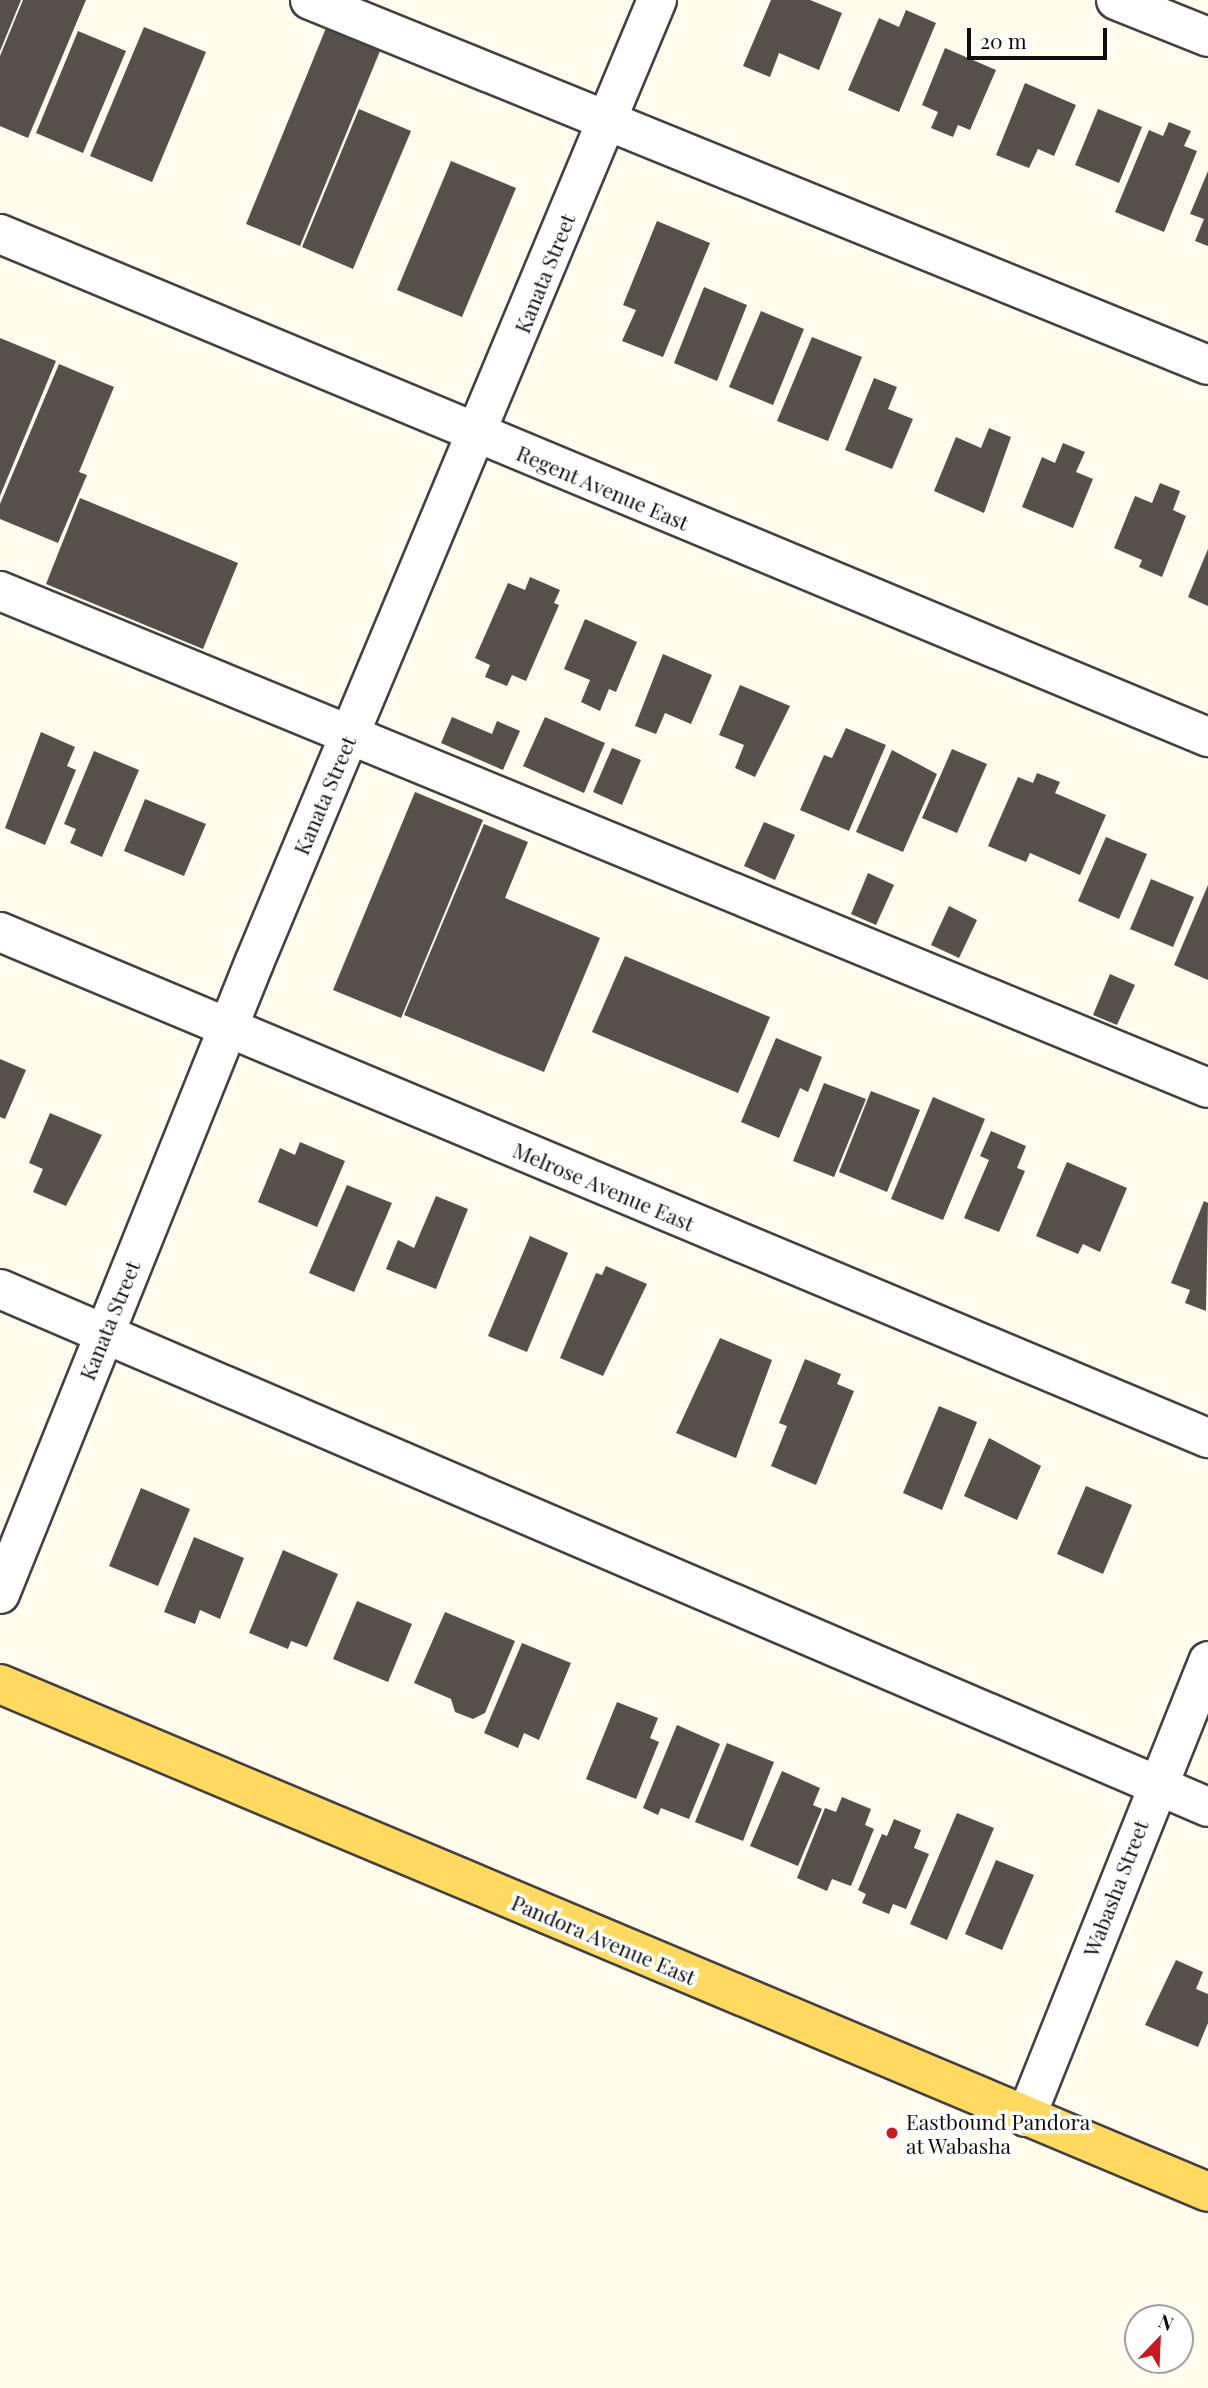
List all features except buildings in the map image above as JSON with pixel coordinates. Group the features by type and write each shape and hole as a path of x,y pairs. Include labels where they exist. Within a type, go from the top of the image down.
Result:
{"main road":[{"name":"Pandora Avenue East","path":"0,1684 1208,2192"}],"street":[{"path":"310,0 1208,365"},
{"name":"Kanata Street","path":"0,1594 227,1029 478,434 657,0"},
{"path":"1116,0 1208,37"},
{"name":"Regent Avenue East","path":"0,234 1208,737"},
{"path":"0,591 1208,1088"},
{"name":"Melrose Avenue East","path":"0,932 1208,1438"},
{"path":"0,1289 1208,1807"},
{"name":"Wabasha Street","path":"1026,2117 1208,1661"}],"place":[{"name":"Eastbound Pandora at Wabasha","path":"892,2133"}]}
